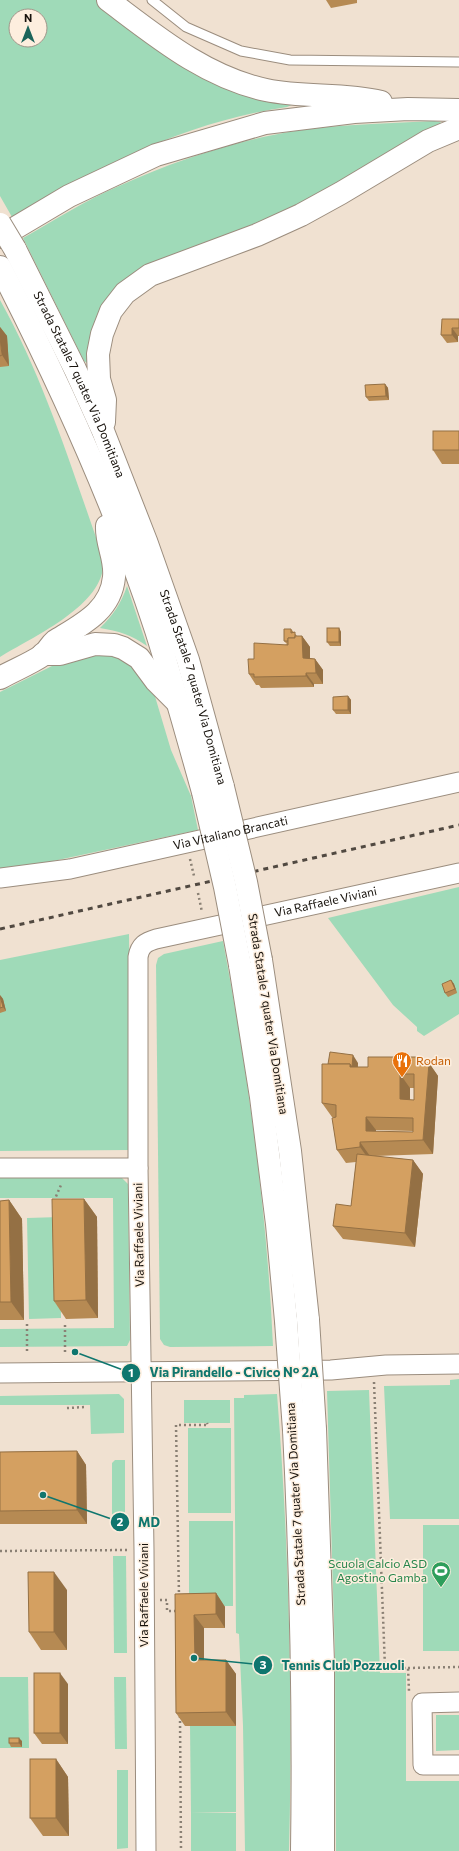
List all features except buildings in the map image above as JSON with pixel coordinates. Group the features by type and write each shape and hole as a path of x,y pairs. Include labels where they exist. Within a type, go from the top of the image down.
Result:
{"highway":[{"path":"108,0 172,48 194,62 242,83 265,90 312,96 360,97 408,109"},
{"path":"8,243 69,196 156,155 265,123 354,112 408,109 459,110"},
{"path":"103,431 105,400 99,379 98,354 102,334 110,311 125,293 150,275 258,235 301,215 428,141 459,128"},
{"name":"Strada Statale 7 quater Via Domitiana","path":"0,224 8,243 75,369 103,431 146,541 188,660 213,790 222,874 240,965 261,1097 278,1224 294,1430 299,1540 302,1659 302,1851"},
{"name":"Strada Statale 7 quater Via Domitiana","path":"0,267 58,382 109,502 156,629 178,703 213,790 246,882 261,960 290,1151 308,1320 315,1429 323,1656 322,1851"},
{"path":"0,678 43,654 53,642 90,619 105,604 114,578 115,561 107,534 109,502"},
{"path":"43,654 60,654 96,644 114,645 123,648 139,658 156,681 178,703"}],"street":[{"name":"Via Vitaliano Brancati","path":"0,878 70,869 459,782"},
{"name":"Via Raffaele Viviani","path":"146,1851 142,1371 138,1168 139,950 143,944 156,939 459,873"},
{"path":"0,1168 138,1168"},
{"path":"0,1372 331,1370 386,1365 459,1364"},
{"path":"459,1702 422,1703 423,1765 459,1765"}],"lane":[{"path":"152,0 186,27 241,51 290,60 459,62"}],"path":[{"path":"189,852 194,876"},
{"path":"198,893 204,917"},
{"path":"27,1324 27,1352"},
{"path":"65,1324 65,1352"},
{"path":"374,1381 385,1668 459,1667"},
{"path":"67,1408 86,1407"},
{"path":"160,1600 167,1600 167,1612 180,1612 176,1425 208,1425 207,1423"},
{"path":"0,1551 128,1550"},
{"path":"408,1668 409,1693"},
{"path":"180,1712 181,1851"}],"green space":[{"path":"0,0 96,0 169,54 294,104 287,107 214,123 145,148 44,198 12,217 0,196"},
{"path":"434,121 441,122 439,125 299,206 144,268 87,363 84,361 23,238 83,204 119,186 155,170 230,145 268,136 309,129 351,125"},
{"path":"0,300 30,359 55,421 99,546 103,567 99,582 90,595 77,608 45,631 0,657"},
{"path":"127,586 147,646 125,634 100,628 116,609"},
{"path":"99,650 128,660 154,693 171,750 191,796 198,830 44,863 0,869 0,692 60,662"},
{"path":"459,887 459,1014 424,1036 417,1031 417,1027 393,1005 328,918"},
{"path":"129,934 131,1150 0,1151 0,960"},
{"path":"223,941 241,1041 255,1143 266,1244 273,1346 170,1347 164,1345 160,1339 156,965 158,958 164,954"},
{"path":"0,1175 121,1177 128,1184 130,1340 127,1346 0,1347 0,1329 114,1328 113,1198 0,1198"},
{"path":"60,1217 61,1318 29,1319 27,1218"},
{"path":"459,1379 459,1519 390,1519 384,1386 450,1385 450,1380"},
{"path":"369,1390 380,1673 406,1673 406,1781 459,1781 459,1851 336,1851 335,1656 327,1391"},
{"path":"119,1394 124,1399 124,1433 91,1434 90,1405 0,1405 0,1396"},
{"path":"277,1394 289,1622 289,1851 245,1851 243,1726 239,1634 236,1633 234,1398 244,1398 244,1395"},
{"path":"184,1400 230,1400 230,1423 184,1423"},
{"path":"188,1428 231,1428 231,1513 188,1513"},
{"path":"115,1460 125,1460 125,1519 115,1517 112,1514 112,1463"},
{"path":"189,1521 233,1521 233,1606 189,1606"},
{"name":"Scuola Calcio ASD Agostino Gamba","path":"423,1525 459,1525 459,1651 423,1651"},
{"path":"113,1556 126,1556 127,1653 114,1653"},
{"path":"0,1677 28,1677 29,1748 0,1748"},
{"path":"114,1677 126,1677 127,1749 115,1749"},
{"path":"436,1715 459,1715 459,1750 436,1751"},
{"path":"190,1726 236,1726 236,1812 191,1813"},
{"path":"117,1770 128,1770 128,1848 117,1849"},
{"path":"191,1813 236,1813 236,1851 191,1851"}],"railway":[{"path":"0,929 459,825"}],"place":[{"name":"Rodan","path":"402,1078"},
{"name":"Via Pirandello - Civico N° 2A","path":"75,1352"},
{"name":"MD","path":"43,1495"},
{"name":"Scuola Calcio ASD Agostino Gamba","path":"441,1588"},
{"name":"Tennis Club Pozzuoli","path":"194,1658"}]}
